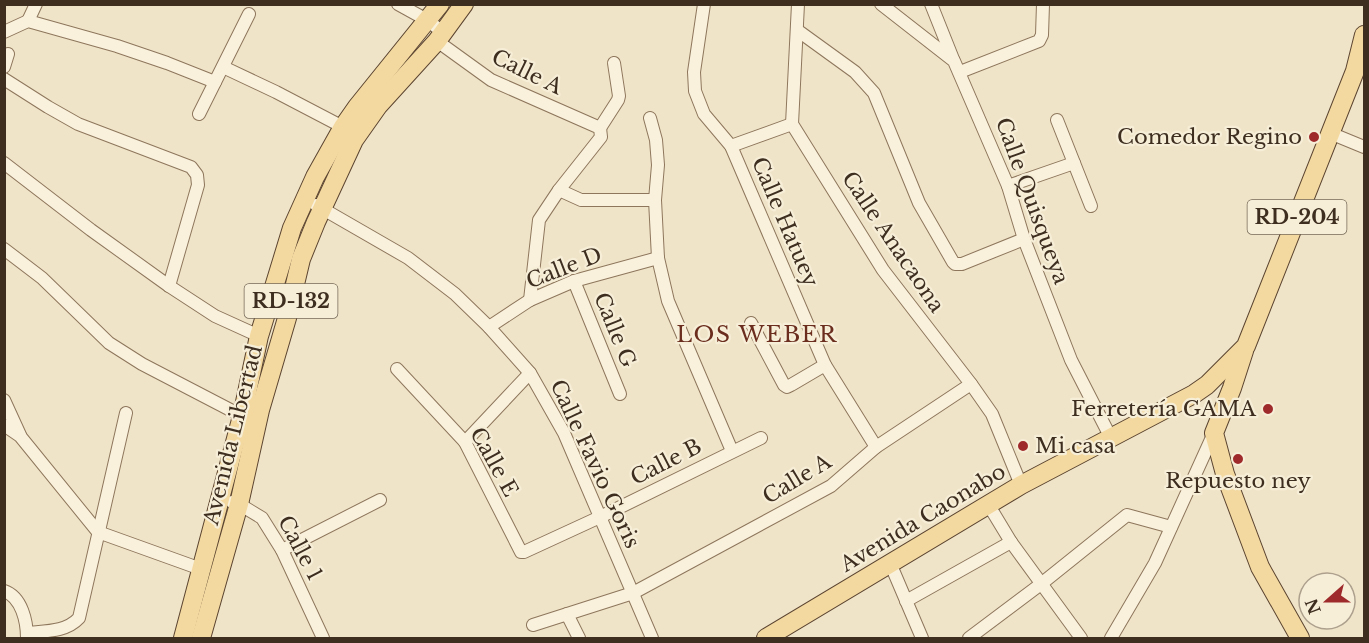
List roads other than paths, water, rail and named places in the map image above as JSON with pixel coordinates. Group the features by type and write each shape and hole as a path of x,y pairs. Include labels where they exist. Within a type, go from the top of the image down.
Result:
{"main road":[{"name":"Avenida Libertad","path":"183,639 242,416 259,336 292,228 315,177 343,127 440,4"},
{"name":"Avenida Libertad","path":"201,639 239,504 260,410 287,318 301,259 322,208 354,140 378,106 441,37 464,4"},
{"name":"Avenida Caonabo","path":"766,639 1021,484 1200,390 1246,346 1355,71 1365,36"},
{"name":"RD-204","path":"1214,433 1246,346"},
{"path":"1200,390 1210,399 1221,415"},
{"path":"1214,433 1225,474 1260,567 1300,639"}],"street":[{"path":"4,32 28,21 36,4"},
{"name":"Calle A","path":"398,4 427,20 441,37 491,80 601,130"},
{"name":"Calle Hatuey","path":"704,4 694,72 695,91 705,114 731,146 825,365 876,447"},
{"path":"731,146 792,124 798,4"},
{"name":"Calle Quisqueya","path":"881,4 957,66 1008,186 1024,239 1071,360 1111,438"},
{"path":"931,4 957,66 1039,41 1042,35 1043,4"},
{"path":"199,114 249,14"},
{"path":"28,21 117,46 215,82"},
{"path":"797,30 855,72 874,93 919,203 955,264 962,264 1024,239"},
{"path":"4,67 8,54"},
{"path":"530,300 539,220 559,190 601,137 601,130 619,96 615,63"},
{"path":"223,67 343,127"},
{"path":"4,80 78,124 191,167 197,175 198,185 169,286"},
{"path":"650,118 656,140 658,165 655,200 658,258 668,301 732,451"},
{"path":"1057,120 1091,206"},
{"name":"Calle Anacaona","path":"792,124 883,270 992,414 1021,484"},
{"path":"1330,134 1365,147"},
{"path":"4,163 169,286 215,316 259,336"},
{"path":"1008,186 1074,163"},
{"path":"559,190 581,200 655,200"},
{"name":"Calle Favio Goris","path":"305,198 408,258 455,294 489,327 530,373 564,433 652,639"},
{"path":"4,249 42,278 109,343 142,364 242,416"},
{"name":"Calle D","path":"489,327 530,300 574,281 658,258"},
{"name":"Calle G","path":"574,281 620,394"},
{"path":"751,323 787,387 825,365"},
{"name":"Calle E","path":"397,369 465,441 519,550 524,552"},
{"path":"465,441 530,373"},
{"name":"Calle A","path":"533,625 633,593 831,486 876,447 971,384"},
{"path":"4,400 20,436 98,532 201,569"},
{"path":"4,591 17,602 24,614 27,636 66,628 79,618 126,413"},
{"path":"4,425 20,436"},
{"path":"1111,639 1155,563 1214,433"},
{"name":"Calle B","path":"524,552 600,518 760,438"},
{"name":"Calle 1","path":"219,499 239,504 262,518 282,550 323,639"},
{"path":"282,550 380,500"},
{"path":"988,504 1011,542 1081,639"},
{"path":"969,639 1127,515 1171,527"},
{"path":"906,601 1011,542"},
{"path":"890,563 922,639"},
{"path":"567,614 579,639"}],"place":[{"name":"Comedor Regino","path":"1314,137"},
{"name":"Ferretería GAMA","path":"1268,409"},
{"name":"Mi casa","path":"1023,446"},
{"name":"Repuesto ney","path":"1238,459"}],"district":[{"name":"LOS WEBER","path":"757,334"}]}
